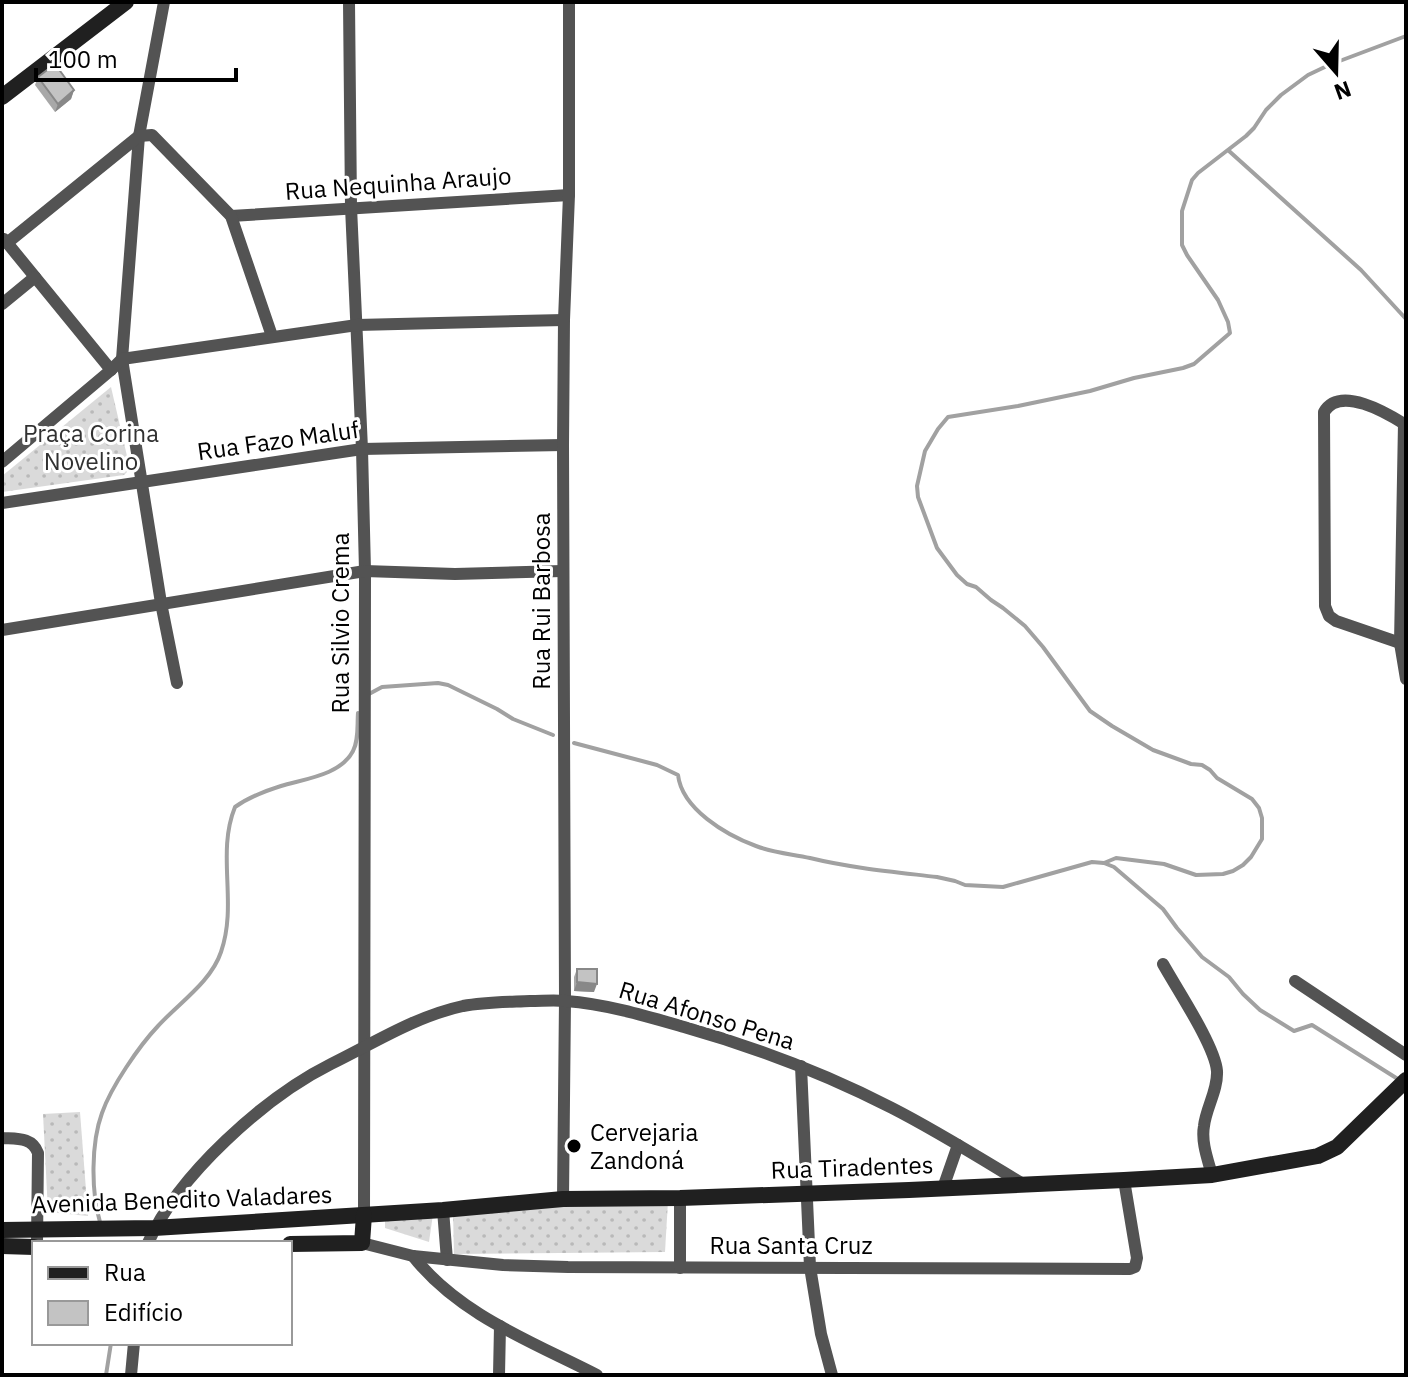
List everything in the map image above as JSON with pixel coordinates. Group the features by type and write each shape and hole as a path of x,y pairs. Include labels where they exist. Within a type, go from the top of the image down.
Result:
{"street":[{"path":"2,97 126,2"},
{"path":"164,2 139,136 122,359 177,683"},
{"name":"Rua Silvio Crema","path":"349,2 351,207 365,571 362,1243"},
{"name":"Rua Rui Barbosa","path":"563,1199 562,571 569,2"},
{"path":"111,370 4,240 139,136 152,135 231,216 272,336"},
{"name":"Rua Nequinha Araujo","path":"231,216 569,195"},
{"path":"2,304 35,277"},
{"path":"2,462 122,359 357,325 564,320"},
{"path":"1403,644 1336,621 1329,616 1325,606 1324,412 1334,402 1348,401 1379,409 1405,424 1403,644 1406,679"},
{"name":"Rua Fazo Maluf","path":"2,503 362,449 563,445"},
{"path":"2,630 365,571 455,574 562,571"},
{"path":"1163,964 1213,1054 1217,1071 1203,1137 1212,1175"},
{"path":"1295,981 1406,1055"},
{"name":"Rua Afonso Pena","path":"151,1236 192,1176 267,1104 311,1074 404,1027 462,1006 494,1002 565,1000 636,1013 801,1066 891,1108 1026,1186"},
{"path":"801,1066 810,1267 821,1334 832,1375"},
{"name":"Rua Tiradentes","path":"364,1215 563,1199 1026,1186 1212,1175 1318,1156 1337,1147 1406,1080"},
{"path":"2,1138 29,1141 36,1147 36,1240"},
{"path":"943,1188 958,1145"},
{"name":"Rua Santa Cruz","path":"362,1243 413,1256 555,1267 1130,1269 1135,1267 1137,1258 1124,1180"},
{"path":"680,1198 680,1268"},
{"path":"443,1210 447,1260"},
{"name":"Avenida Benedito Valadares","path":"2,1246 36,1240 151,1236 364,1215"},
{"name":"Avenida Benedito Valadares","path":"2,1230 36,1240"},
{"name":"Avenida Benedito Valadares","path":"292,1244 362,1243"},
{"path":"413,1256 440,1286 500,1326 597,1375"},
{"path":"499,1375 500,1326"},
{"path":"131,1375 134,1345"}],"green space":[{"name":"Praça Corina Novelino","path":"111,387 130,469 124,475 2,492 2,476"},
{"path":"80,1112 88,1216 48,1212 43,1114"},
{"path":"668,1201 665,1252 454,1254 453,1212"},
{"path":"433,1214 429,1242 385,1228 385,1218"}],"building":[{"path":"55,64 74,90 58,104 38,77"},
{"path":"577,969 597,969 597,984 577,982"}],"waterway":[{"path":"574,743 657,765 678,775 681,787 697,810 719,828 744,841 770,850 841,864 937,877 965,885 1003,887 1116,858 1164,864 1196,875 1223,874 1243,865 1262,839 1262,818 1252,799 1202,765 1153,750 1090,711 1025,626 957,575 937,548 918,497 917,486 925,451 948,417 1090,391 1183,368 1194,364 1230,333 1218,300 1182,245 1182,211 1192,180 1246,136 1281,95 1308,75 1406,36"},
{"path":"1229,151 1361,270 1406,319"},
{"path":"369,694 382,687 448,685 513,719 553,735"},
{"path":"100,1222 94,1168 98,1125 112,1091 134,1055 158,1026 202,983 221,952 228,915 227,843 235,807 263,792 321,775 340,766 355,747 358,713"},
{"path":"1104,863 1114,867 1163,909 1202,957 1229,977 1260,1010 1294,1031 1312,1025 1401,1081"},
{"path":"106,1375 111,1345"}],"place":[{"name":"Cervejaria Zandoná","path":"574,1146"}]}
